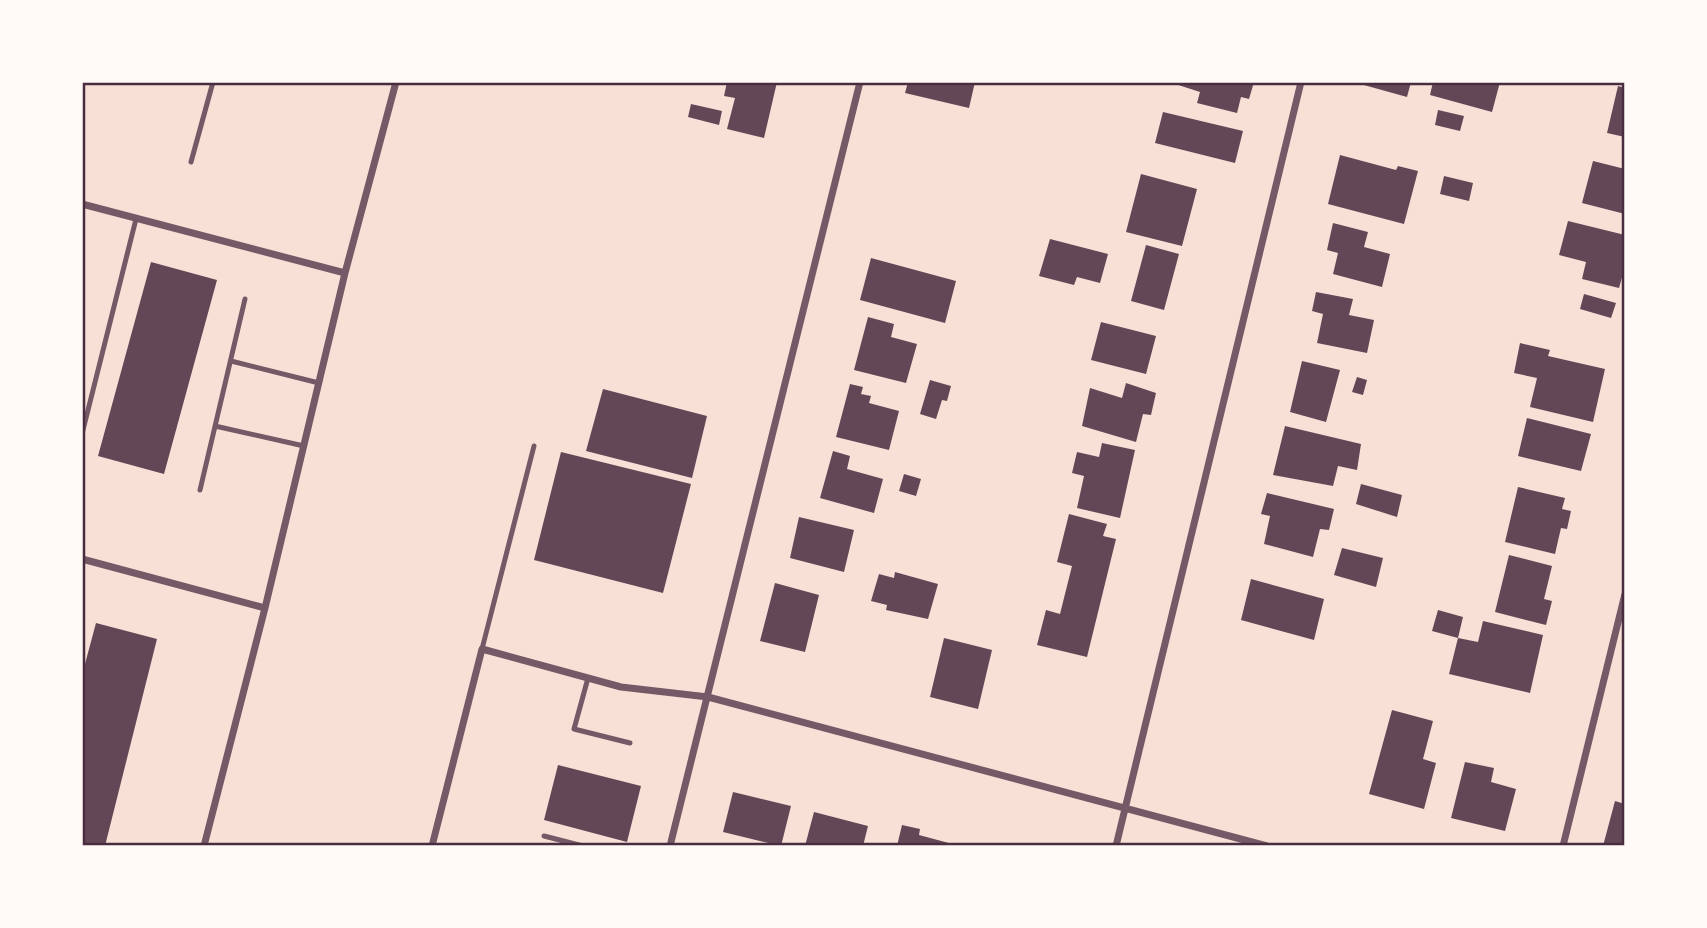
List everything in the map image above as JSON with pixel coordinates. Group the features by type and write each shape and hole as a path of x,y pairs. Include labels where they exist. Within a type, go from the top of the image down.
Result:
{"street":[{"path":"204,846 265,608 345,273 396,82"},
{"path":"670,846 860,82"},
{"path":"1116,846 1301,82"},
{"path":"82,204 345,273"},
{"path":"82,559 265,608"},
{"path":"1563,846 1625,594"},
{"path":"432,846 482,649 621,687 708,696 1267,846"}],"lane":[{"path":"191,162 213,82"},
{"path":"82,434 136,219"},
{"path":"200,490 246,299"},
{"path":"230,362 319,383"},
{"path":"215,426 304,446"},
{"path":"482,649 534,446"},
{"path":"588,678 574,729 630,743"},
{"path":"544,836 583,846"}],"building":[{"path":"727,82 777,82 764,138 727,129 735,98 724,96"},
{"path":"908,82 975,82 969,108 905,93"},
{"path":"1169,82 1254,82 1249,99 1241,97 1237,113 1197,103 1200,92"},
{"path":"1353,82 1411,82 1407,97"},
{"path":"1433,82 1500,82 1492,112 1430,95"},
{"path":"1618,86 1625,88 1625,137 1607,133"},
{"path":"691,104 722,111 719,125 688,117"},
{"path":"1438,110 1464,116 1460,131 1435,125"},
{"path":"1163,112 1243,131 1235,163 1155,143"},
{"path":"1340,155 1396,170 1398,166 1418,171 1404,224 1328,204"},
{"path":"1593,161 1625,169 1625,214 1582,203"},
{"path":"1141,174 1197,189 1182,246 1126,232"},
{"path":"1444,176 1473,183 1469,201 1440,194"},
{"path":"1568,221 1625,235 1625,267 1619,288 1582,279 1586,262 1559,255"},
{"path":"1333,223 1368,232 1364,247 1390,254 1382,287 1333,274 1338,253 1327,250"},
{"path":"1050,239 1108,254 1100,283 1077,277 1074,285 1039,276"},
{"path":"1146,245 1179,254 1164,310 1131,301"},
{"path":"871,258 956,281 945,323 860,300"},
{"path":"151,262 217,280 164,474 98,456"},
{"path":"1316,292 1353,299 1349,315 1374,320 1367,353 1317,343 1323,314 1312,311"},
{"path":"1584,294 1616,303 1611,318 1580,309"},
{"path":"868,317 894,324 891,337 917,344 906,383 854,370"},
{"path":"1101,322 1156,336 1146,374 1091,360"},
{"path":"1520,343 1550,350 1548,356 1605,369 1593,422 1530,407 1537,378 1514,373"},
{"path":"1302,361 1340,370 1326,422 1290,412"},
{"path":"1357,377 1367,380 1363,395 1352,392"},
{"path":"930,380 951,386 947,401 942,400 936,419 920,414"},
{"path":"1126,383 1156,393 1151,415 1143,414 1136,442 1082,426 1090,388 1122,398"},
{"path":"850,384 863,387 861,394 871,396 869,403 899,411 889,450 836,437"},
{"path":"603,389 707,416 692,478 586,451"},
{"path":"1527,418 1591,434 1581,471 1518,456"},
{"path":"1285,426 1361,444 1357,470 1338,466 1333,486 1273,475"},
{"path":"1102,443 1135,450 1120,518 1077,508 1084,476 1072,473 1077,452 1099,457"},
{"path":"833,451 850,456 847,469 883,479 874,513 820,498"},
{"path":"561,452 691,484 663,593 534,560"},
{"path":"904,474 921,479 916,496 899,491"},
{"path":"1361,484 1402,495 1397,517 1356,504"},
{"path":"1518,487 1565,498 1562,509 1571,511 1567,529 1561,528 1555,554 1505,542"},
{"path":"1267,493 1334,509 1329,530 1320,529 1313,557 1264,544 1270,516 1261,514"},
{"path":"1069,514 1107,524 1103,536 1116,539 1087,657 1037,645 1046,610 1060,614 1072,566 1057,562"},
{"path":"799,517 854,530 844,572 790,558"},
{"path":"1342,548 1383,558 1376,587 1334,575"},
{"path":"1509,555 1552,566 1544,599 1552,601 1546,625 1495,612"},
{"path":"895,572 938,584 928,619 886,610 887,605 871,601 879,574 894,578"},
{"path":"1251,579 1324,599 1314,640 1241,620"},
{"path":"775,583 819,595 805,652 760,641"},
{"path":"1438,610 1463,617 1458,638 1432,631"},
{"path":"1483,621 1543,635 1530,693 1449,674 1458,638 1478,642"},
{"path":"96,623 157,639 105,846 82,846 82,675"},
{"path":"944,638 992,650 978,709 930,697"},
{"path":"1392,710 1433,721 1423,759 1436,763 1424,809 1369,794"},
{"path":"1465,762 1494,768 1491,782 1516,789 1505,831 1451,818"},
{"path":"558,765 641,786 627,842 544,820"},
{"path":"733,792 791,806 781,846 723,832"},
{"path":"1615,801 1625,804 1625,846 1603,846"},
{"path":"814,812 868,826 863,846 805,846"},
{"path":"902,825 920,829 919,835 960,846 897,846"}]}
